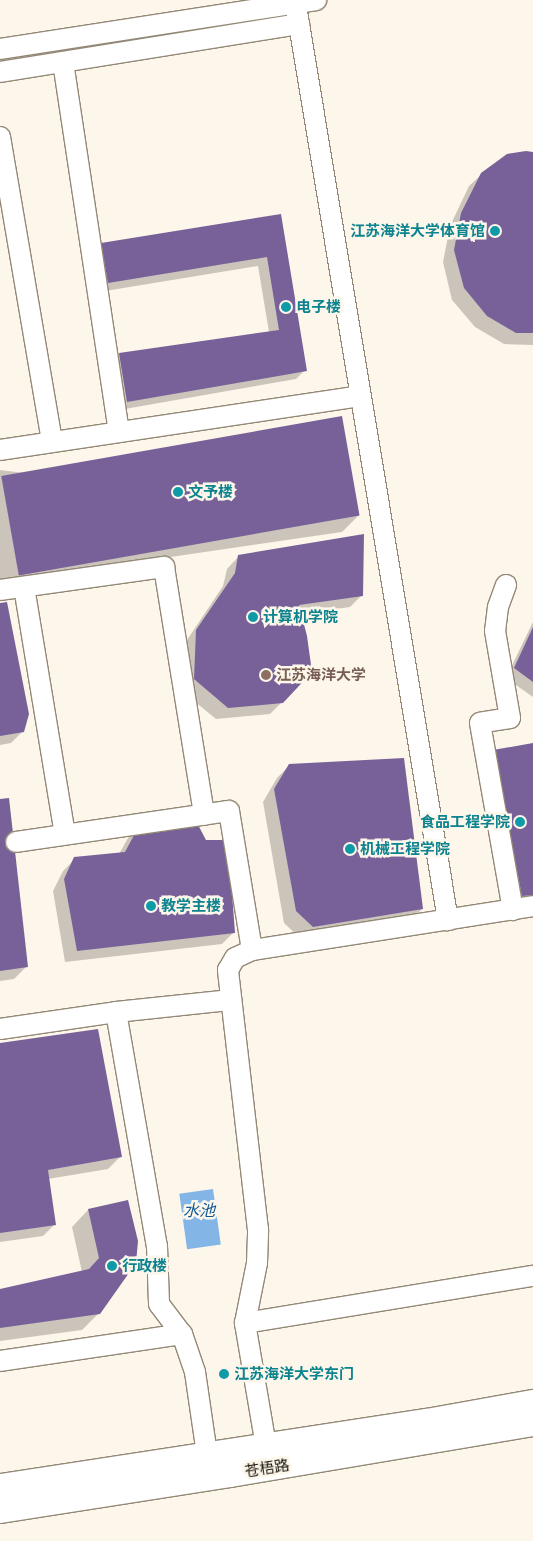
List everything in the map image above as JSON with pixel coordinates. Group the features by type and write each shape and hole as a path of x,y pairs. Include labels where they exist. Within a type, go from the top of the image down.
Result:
{"main road":[{"name":"苍梧路","path":"0,1486 266,1446 533,1402"},
{"name":"苍梧路","path":"0,1510 249,1471 533,1423"}],"lane":[{"path":"0,49 316,0"},
{"path":"296,2 448,920"},
{"path":"0,72 299,24"},
{"path":"63,62 119,432"},
{"path":"0,138 6,214 52,442"},
{"path":"0,450 360,396"},
{"path":"0,590 164,567 204,815"},
{"path":"506,585 498,606 495,631 510,718 480,723 513,910"},
{"path":"24,587 65,834"},
{"path":"16,842 229,811 252,950"},
{"path":"266,1446 245,1323 257,1263 258,1230 228,970 235,958 252,950 533,906"},
{"path":"0,1029 116,1012 231,1000"},
{"path":"116,1012 157,1246 159,1304 182,1334 195,1372 207,1454"},
{"path":"245,1323 533,1276"},
{"path":"0,1362 182,1334"}],"water":[{"name":"水池","path":"213,1189 221,1244 187,1249 179,1194"}],"building":[{"name":"江苏海洋大学体育馆","path":"526,151 533,152 533,333 516,333 487,316 464,288 454,250 461,213 481,173 507,154"},
{"name":"电子楼","path":"281,214 307,371 127,402 119,353 279,330 267,257 108,283 101,243"},
{"name":"文予楼","path":"342,416 360,515 19,576 1,476"},
{"name":"计算机学院","path":"364,534 363,596 299,605 307,636 312,672 283,703 228,708 194,679 196,630 235,573 238,555"},
{"path":"7,602 29,714 24,732 0,736 0,603"},
{"path":"533,627 533,682 514,668"},
{"name":"食品工程学院","path":"533,743 533,895 522,896 493,750"},
{"name":"机械工程学院","path":"404,758 423,909 313,927 296,911 274,789 289,764"},
{"path":"9,798 28,967 0,971 0,799"},
{"name":"教学主楼","path":"196,821 206,840 228,840 235,933 77,951 64,879 74,857 125,852 140,824"},
{"path":"98,1029 122,1157 48,1170 56,1225 0,1233 0,1043"},
{"name":"行政楼","path":"128,1200 138,1241 136,1263 100,1314 0,1328 0,1289 89,1269 99,1258 88,1209"}],"place":[{"name":"江苏海洋大学体育馆","path":"495,231"},
{"name":"电子楼","path":"286,307"},
{"name":"文予楼","path":"178,492"},
{"name":"计算机学院","path":"253,617"},
{"name":"江苏海洋大学","path":"266,675"},
{"name":"食品工程学院","path":"520,822"},
{"name":"机械工程学院","path":"350,849"},
{"name":"教学主楼","path":"151,906"},
{"name":"行政楼","path":"112,1266"},
{"name":"江苏海洋大学东门","path":"224,1374"}]}
